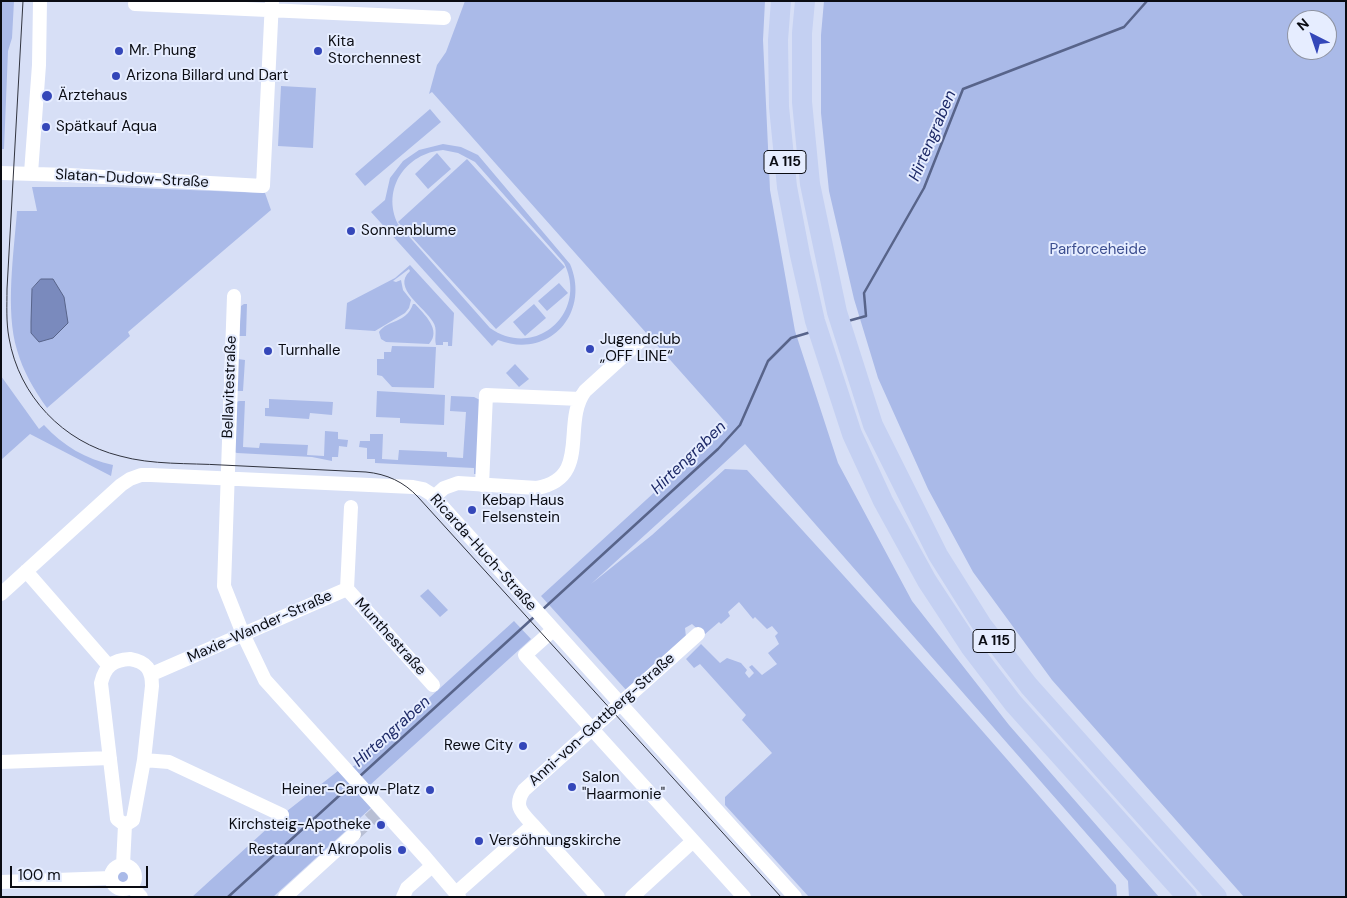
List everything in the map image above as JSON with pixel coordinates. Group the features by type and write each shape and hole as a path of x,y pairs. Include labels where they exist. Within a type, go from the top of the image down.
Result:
{"highway":[{"name":"A 115","path":"781,1 778,40 779,107 787,186 815,320 852,434 884,501 927,581 971,648 1014,703 1187,897"},
{"name":"A 115","path":"805,1 802,33 802,102 810,184 837,312 873,425 938,555 982,625 1029,686 1217,897"}],"street":[{"path":"31,173 39,65 40,1"},
{"path":"135,4 272,6 444,18"},
{"name":"Slatan-Dudow-Straße","path":"1,173 263,186 272,6"},
{"name":"Bellavitestraße","path":"234,296 224,586 243,634 265,680 364,790 379,812 458,895"},
{"path":"434,497 444,488 453,484 537,488 549,485 560,478 568,467 573,454 576,410 580,399 585,391 640,341"},
{"path":"482,485 486,395 580,399"},
{"name":"Ricarda-Huch-Straße","path":"1,594 121,485 130,479 151,475 418,488 434,497 795,897"},
{"name":"Maxie-Wander-Straße","path":"152,674 347,589 351,507"},
{"path":"26,571 108,665"},
{"name":"Munthestraße","path":"347,589 433,686"},
{"path":"549,626 525,655 744,897"},
{"name":"Anni-von-Gottberg-Straße","path":"533,825 523,814 519,806 519,798 524,790 698,634"},
{"path":"119,660 138,660 152,674 152,686 144,760 134,820 125,826 117,819 102,683 103,674 108,665 119,660"},
{"path":"1,762 110,758"},
{"path":"144,760 168,762 282,815"},
{"path":"458,895 533,825 598,897"},
{"path":"123,865 125,826"},
{"path":"285,897 354,834"},
{"path":"632,897 693,841"},
{"path":"123,865 130,868 134,873 135,879 132,886 120,889 111,878 116,868 123,865"},
{"path":"403,897 407,888 432,866"},
{"path":"1,882 111,878"},
{"path":"132,886 141,897"}],"green space":[{"path":"1,1 14,1 12,38 8,51 4,149 1,149"},
{"path":"465,1 765,1 763,40 770,190 795,331 838,463 912,601 1009,725 1159,897 1129,897 1128,881 745,444 591,584 652,535 725,469 747,470 887,623 1071,832 1116,885 1117,897 809,897 725,805 725,797 772,753 742,720 746,715 700,664 694,668 686,659 701,644 720,663 727,658 741,663 747,670 745,673 749,678 754,673 749,667 752,665 762,675 777,664 768,653 779,644 775,636 778,633 772,626 767,629 755,617 753,619 739,602 728,612 730,616 721,624 719,622 704,635 692,624 685,628 686,637 627,691 541,596 728,425 432,92 429,94 437,65 446,52"},
{"name":"Parforceheide","path":"824,1 1346,1 1346,897 1244,897 1052,680 973,572 928,489 878,378 854,299 829,191 821,113 821,35"},
{"path":"281,86 316,88 313,148 278,146"},
{"path":"430,109 441,122 365,186 355,174"},
{"path":"443,144 461,147 478,155 570,264 575,282 575,299 570,315 561,328 549,338 534,343 517,344 498,340 492,346 371,212 385,200 390,178 403,161 419,150","holes":["443,150 458,153 475,162 564,263 570,281 569,299 563,314 553,326 540,335 524,338 507,336 490,328 398,224 393,198 395,186 400,175 418,158 430,153"]},
{"path":"437,153 451,169 428,189 415,174"},
{"path":"467,159 565,267 496,329 398,222"},
{"path":"32,187 114,187 265,193 271,210 128,332 130,336 47,408 33,387 22,365 13,334 11,281 17,211 37,211"},
{"path":"410,265 454,313 452,346 448,346 448,342 443,342 443,345 436,345 434,325 429,316 411,297 404,284 405,277 410,271 409,269 393,281 401,280 403,290 411,300 409,308 405,313 375,331 345,329 347,303 395,278"},
{"path":"559,283 568,293 547,311 538,301"},
{"path":"247,304 246,336 239,336 241,306"},
{"path":"413,304 423,312 433,328 434,333 429,344 386,342 381,339 379,332 387,325 406,315"},
{"path":"534,304 546,318 525,336 513,322"},
{"path":"392,346 436,347 434,388 392,387 382,376 377,375 377,359 384,359 384,352 391,352"},
{"path":"238,359 245,360 243,391 236,391"},
{"path":"515,364 529,379 519,387 506,373"},
{"path":"1,376 39,429 44,425 51,433 75,451 113,465 111,476 30,434 1,460"},
{"path":"377,391 445,395 444,425 400,423 400,418 376,417"},
{"path":"451,396 474,397 482,401 478,474 474,474 474,468 375,463 375,459 367,459 367,448 359,447 360,441 370,441 370,434 383,434 382,459 398,460 399,450 447,452 447,457 463,458 466,412 450,411"},
{"path":"269,399 333,402 332,415 310,413 309,419 265,416 265,408 269,408"},
{"path":"245,401 243,447 259,448 260,443 308,445 307,455 324,456 325,431 338,432 338,439 348,440 347,447 339,446 338,457 332,457 332,461 312,457 234,452 236,402"},
{"path":"428,589 448,610 440,617 420,596"},
{"path":"514,621 531,639 359,795 371,808 273,897 192,897 282,815 343,767 354,766"},
{"path":"123,870 128,872 130,877 128,882 123,884 118,882 116,877 118,872"}],"shaded area":[{"path":"41,279 53,279 64,297 68,323 53,338 39,342 31,333 32,289"}],"waterway":[{"name":"Hirtengraben","path":"848,321 866,316 864,293 924,188 963,89 1124,27 1147,1"},
{"name":"Hirtengraben","path":"542,610 718,449 740,425 768,361 791,338 811,332"},
{"name":"Hirtengraben","path":"359,777 534,617"},
{"name":"Hirtengraben","path":"228,897 352,784"}],"tunnel":[{"path":"354,834 376,814"}],"tram line":[{"path":"23,1 7,289 7,320 14,359 33,397 47,414 62,428 80,440 99,449 132,459 171,463 366,472 388,477 401,483 418,497 781,897"}],"place":[{"name":"Mr. Phung","path":"119,51"},
{"name":"Kita Storchennest","path":"318,51"},
{"name":"Arizona Billard und Dart","path":"116,76"},
{"name":"Ärztehaus","path":"47,96"},
{"name":"Spätkauf Aqua","path":"46,127"},
{"name":"Sonnenblume","path":"351,231"},
{"name":"Jugendclub „OFF LINE“","path":"590,349"},
{"name":"Turnhalle","path":"268,351"},
{"name":"Kebap Haus Felsenstein","path":"472,510"},
{"name":"Rewe City","path":"523,746"},
{"name":"Salon \"Haarmonie\"","path":"572,787"},
{"name":"Heiner-Carow-Platz","path":"430,790"},
{"name":"Kirchsteig-Apotheke","path":"381,825"},
{"name":"Versöhnungskirche","path":"479,841"},
{"name":"Restaurant Akropolis","path":"402,850"}]}
